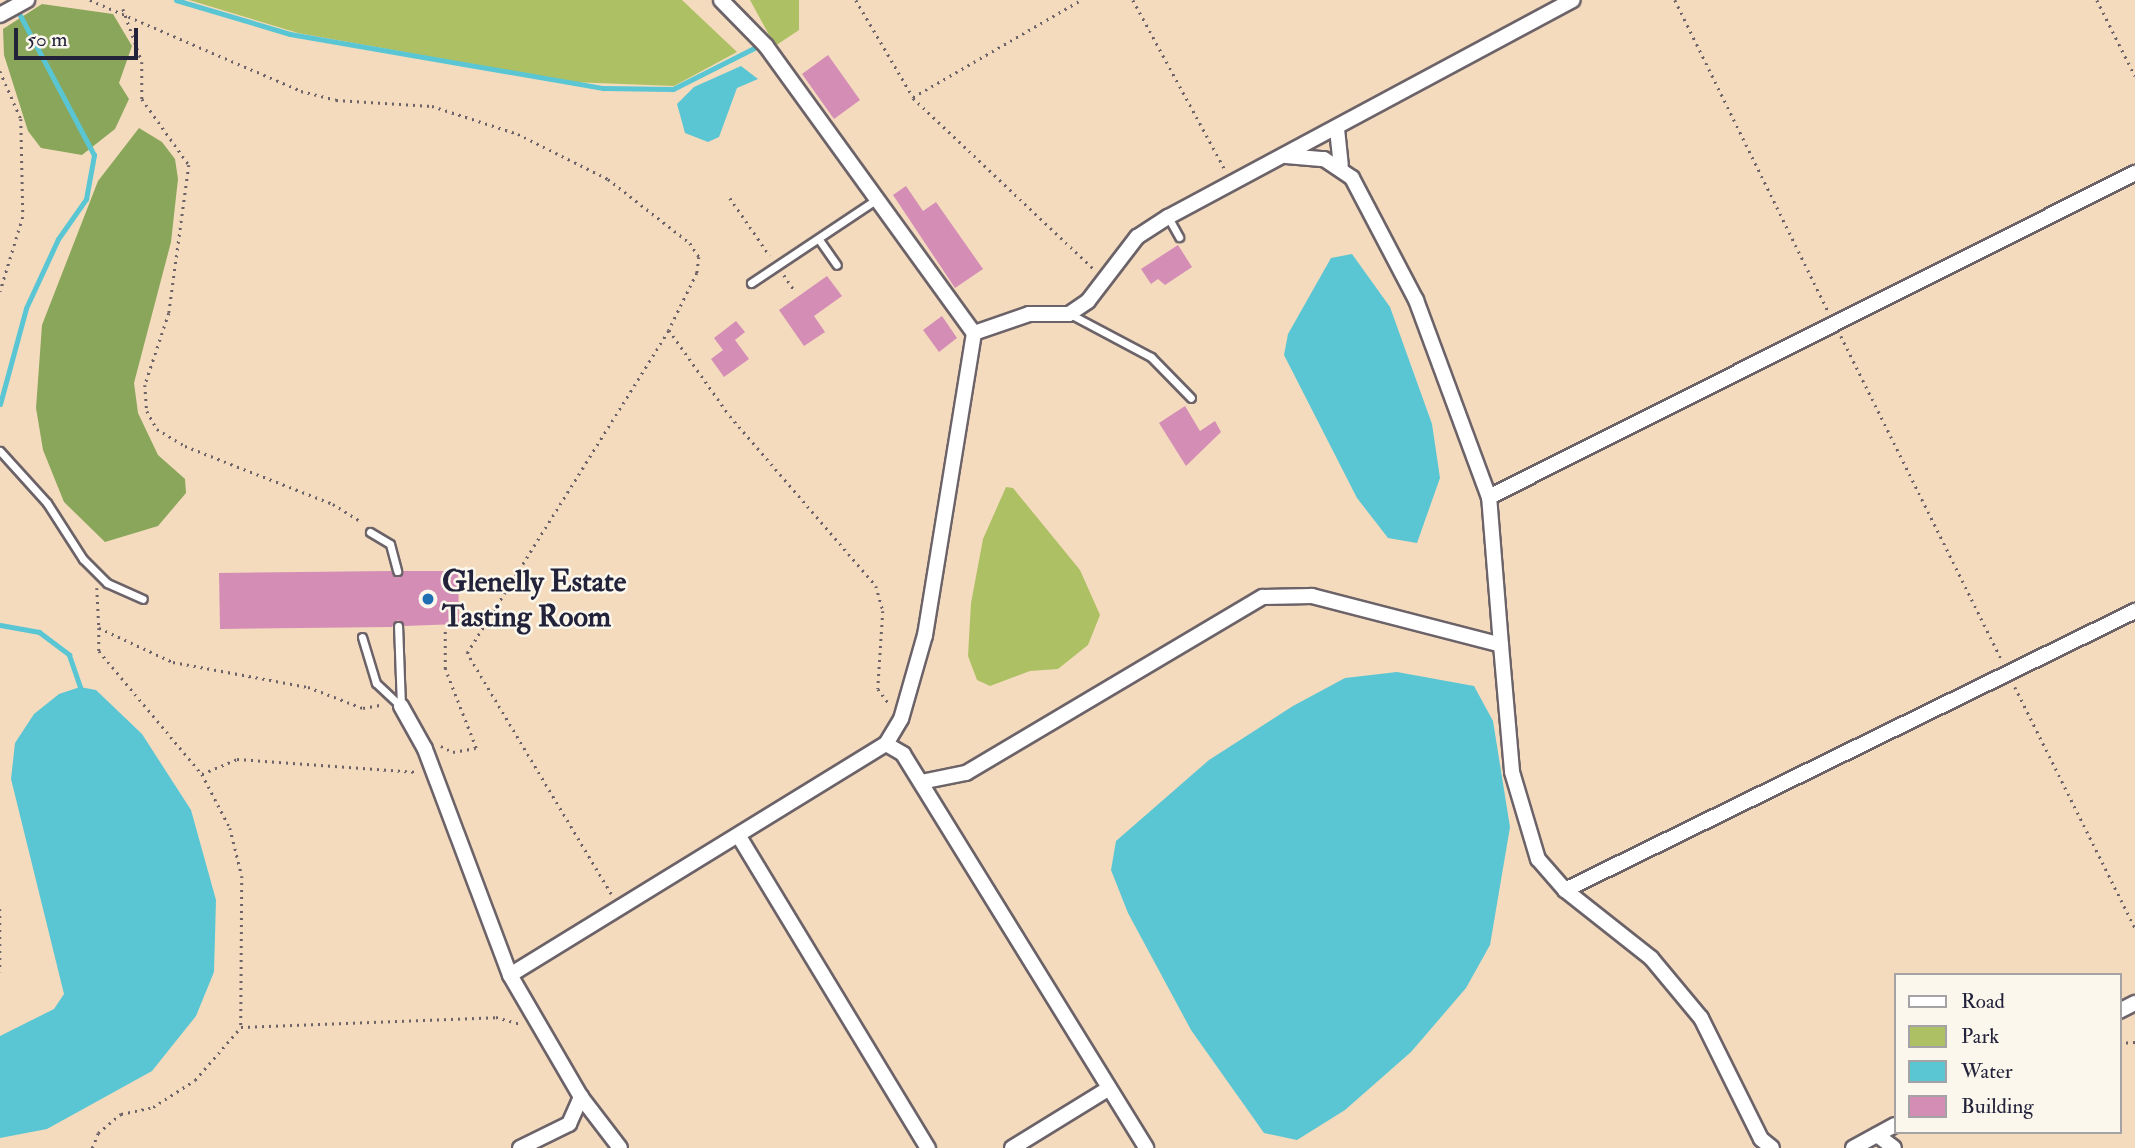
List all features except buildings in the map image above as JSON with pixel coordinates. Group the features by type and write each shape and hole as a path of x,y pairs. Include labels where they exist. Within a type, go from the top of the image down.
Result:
{"street":[{"path":"510,975 740,838 886,744 901,719 925,635 974,333 766,46 721,0"},
{"path":"974,333 1029,314 1069,314 1104,278 1137,237 1168,217 1337,130 1573,0"},
{"path":"4,13 25,1"},
{"path":"1337,130 1341,165 1416,300 1489,497 1512,772 1529,839 1565,890 1651,958 1701,1018 1761,1139 1772,1148"},
{"path":"1285,156 1341,165"},
{"path":"1489,497 2135,173"},
{"path":"921,782 966,773 1263,597 1312,596 1501,645"},
{"path":"1565,890 2135,611"},
{"path":"396,704 432,767 510,975 581,1097 620,1148"},
{"path":"886,744 903,754 1146,1148"},
{"path":"740,838 928,1148"},
{"path":"1013,1148 1108,1088"},
{"path":"520,1148 569,1124 581,1097"},
{"path":"1853,1148 1894,1126"},
{"path":"1877,1135 1894,1148"}],"lane":[{"path":"751,283 820,241 877,199"},
{"path":"1168,217 1179,237"},
{"path":"820,241 837,265"},
{"path":"1069,314 1151,357 1191,398"},
{"path":"0,451 99,575 142,599"},
{"path":"370,532 390,544 397,571"},
{"path":"396,704 398,626"},
{"path":"362,637 366,662 396,704"}],"path":[{"path":"90,0 123,9 301,90 336,100 432,106 518,134 608,179 699,257 669,330 467,653 620,909"},
{"path":"856,0 913,97 1104,278"},
{"path":"913,97 1081,0"},
{"path":"1133,0 1233,183"},
{"path":"1675,0 2135,928"},
{"path":"2097,0 2135,76"},
{"path":"123,9 142,62 142,99 189,165 169,313 145,385 147,411 157,429 185,446 333,504 370,532"},
{"path":"0,71 21,119 23,218 0,292"},
{"path":"730,198 772,259"},
{"path":"780,270 794,290"},
{"path":"669,330 730,416 876,586 883,611 878,689 901,719"},
{"path":"92,1148 98,1133 121,1114 153,1107 195,1080 240,1027 242,876 230,828 202,774 99,651 99,575"},
{"path":"99,628 173,662 308,687 363,708 396,704"},
{"path":"445,631 445,669 476,737 476,748 453,752"},
{"path":"202,774 237,759 411,775 432,767"},
{"path":"0,909 0,972"},
{"path":"240,1027 496,1017 544,1031"}],"green space":[{"path":"189,0 682,0 737,52 674,86 571,82 298,33"},
{"path":"750,0 799,0 799,30 775,46"},
{"path":"42,4 113,14 132,46 119,83 129,99 115,129 82,155 41,148 28,131 4,55 3,29"},
{"path":"139,128 162,142 175,159 178,179 171,242 134,383 138,413 158,455 185,479 186,493 158,526 105,542 64,502 43,450 36,408 42,325 98,181"},
{"path":"1006,487 1013,488 1080,570 1100,615 1088,645 1058,669 1030,671 990,686 977,680 968,656 971,603 983,539"}],"water":[{"path":"741,66 758,79 737,88 719,137 708,142 685,133 677,104 694,87"},
{"path":"1352,254 1390,307 1432,424 1440,478 1417,543 1388,538 1357,498 1284,355 1288,334 1331,258"},
{"path":"1397,672 1474,686 1493,721 1510,827 1490,945 1466,988 1411,1052 1345,1110 1297,1140 1264,1133 1191,1030 1128,913 1111,870 1116,841 1209,760 1293,706 1345,678"},
{"path":"80,687 96,690 142,734 191,810 216,900 214,972 196,1016 152,1071 47,1129 0,1138 0,1036 54,1009 64,994 11,779 15,743 34,714 59,694"}],"waterway":[{"path":"0,404 26,308 58,239 86,199 94,155 12,0"},
{"path":"176,0 290,34 603,88 673,89 756,47"},
{"path":"0,625 39,632 69,655 80,687"}],"place":[{"name":"Glenelly Estate Tasting Room","path":"428,599"}]}
